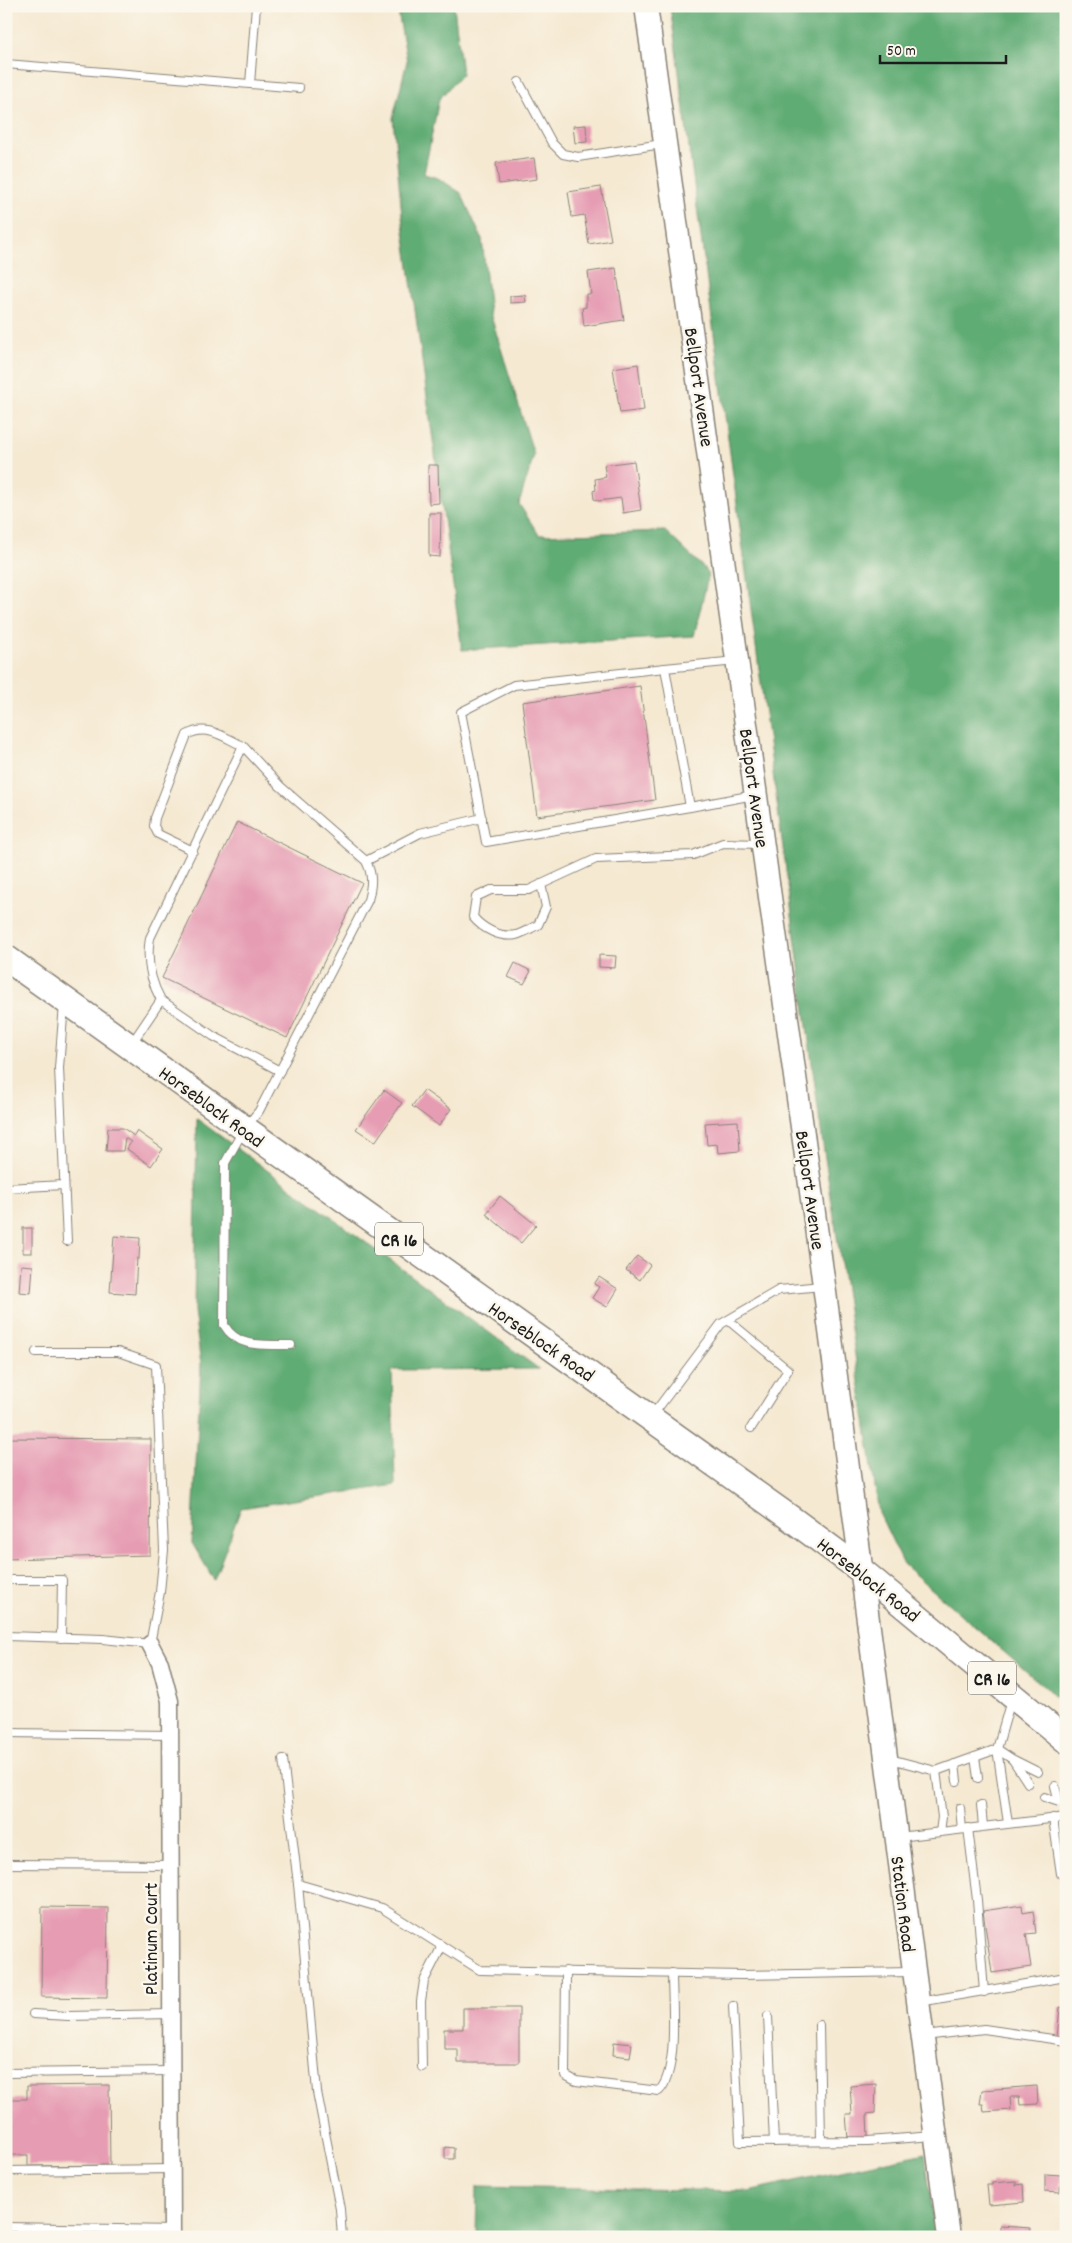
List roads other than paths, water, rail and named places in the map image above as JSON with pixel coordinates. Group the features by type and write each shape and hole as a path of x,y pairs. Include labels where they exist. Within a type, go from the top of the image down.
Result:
{"main road":[{"name":"Bellport Avenue","path":"646,6 738,661 862,1571"},
{"name":"Horseblock Road","path":"6,958 651,1418 862,1571 1066,1740"},
{"name":"Station Road","path":"862,1571 949,2237"}],"street":[{"name":"Platinum Court","path":"150,1644 160,1663 167,1684 170,1702 172,2233"}],"lane":[{"path":"250,84 256,6"},
{"path":"6,64 299,88"},
{"path":"519,82 552,143 563,154 578,157 666,144"},
{"path":"738,661 514,685 461,712 486,842 755,795"},
{"path":"665,668 690,807"},
{"path":"193,851 158,834 154,826 155,818 187,735 196,729 207,729 243,746 280,786 366,861 371,872 372,885 368,900 259,1111 244,1129 225,1163 224,1325 230,1335 240,1342 291,1345"},
{"path":"243,746 150,938 147,953 151,982 161,1000 213,1036 280,1071"},
{"path":"366,861 420,833 482,818"},
{"path":"541,884 546,907 538,925 515,935 496,933 481,927 473,917 476,898 491,890 529,890 541,884 596,859 693,854 723,843 763,844"},
{"path":"65,1000 59,1068 66,1241"},
{"path":"130,1046 161,1000"},
{"path":"6,1188 64,1185"},
{"path":"651,1418 721,1324 778,1290 824,1285"},
{"path":"729,1320 788,1370 751,1428"},
{"path":"6,1636 150,1644 160,1592 164,1550 156,1366 118,1352 36,1352"},
{"path":"6,1580 62,1580 62,1638"},
{"path":"1008,1823 998,1749 1012,1696"},
{"path":"6,1733 171,1735"},
{"path":"885,1757 936,1771 998,1749"},
{"path":"998,1749 1012,1759 1038,1772"},
{"path":"975,1757 978,1778"},
{"path":"283,1759 298,1884 317,2092 340,2209 342,2237"},
{"path":"1012,1759 1028,1783"},
{"path":"955,1764 957,1780"},
{"path":"936,1771 942,1816 940,1832"},
{"path":"896,1837 1065,1817 1055,1786"},
{"path":"1044,1797 1059,1802"},
{"path":"981,1805 983,1826"},
{"path":"960,1808 977,1900 984,1992"},
{"path":"1053,1818 1061,1874"},
{"path":"6,1864 171,1865"},
{"path":"298,1884 382,1908 480,1970 742,1975 913,1972"},
{"path":"422,2067 421,2001 424,1981 442,1946"},
{"path":"566,1972 565,2075 576,2082 659,2092 665,2084 672,2060 672,1973"},
{"path":"917,2003 1066,1977"},
{"path":"733,2006 740,2142 821,2140 868,2142 935,2136"},
{"path":"34,2014 77,2016 172,2014"},
{"path":"768,2016 774,2142"},
{"path":"819,2026 821,2140"},
{"path":"922,2036 984,2030 1066,2041"},
{"path":"6,2073 172,2071"},
{"path":"6,2171 172,2169"},
{"path":"6,2227 172,2233"}]}
